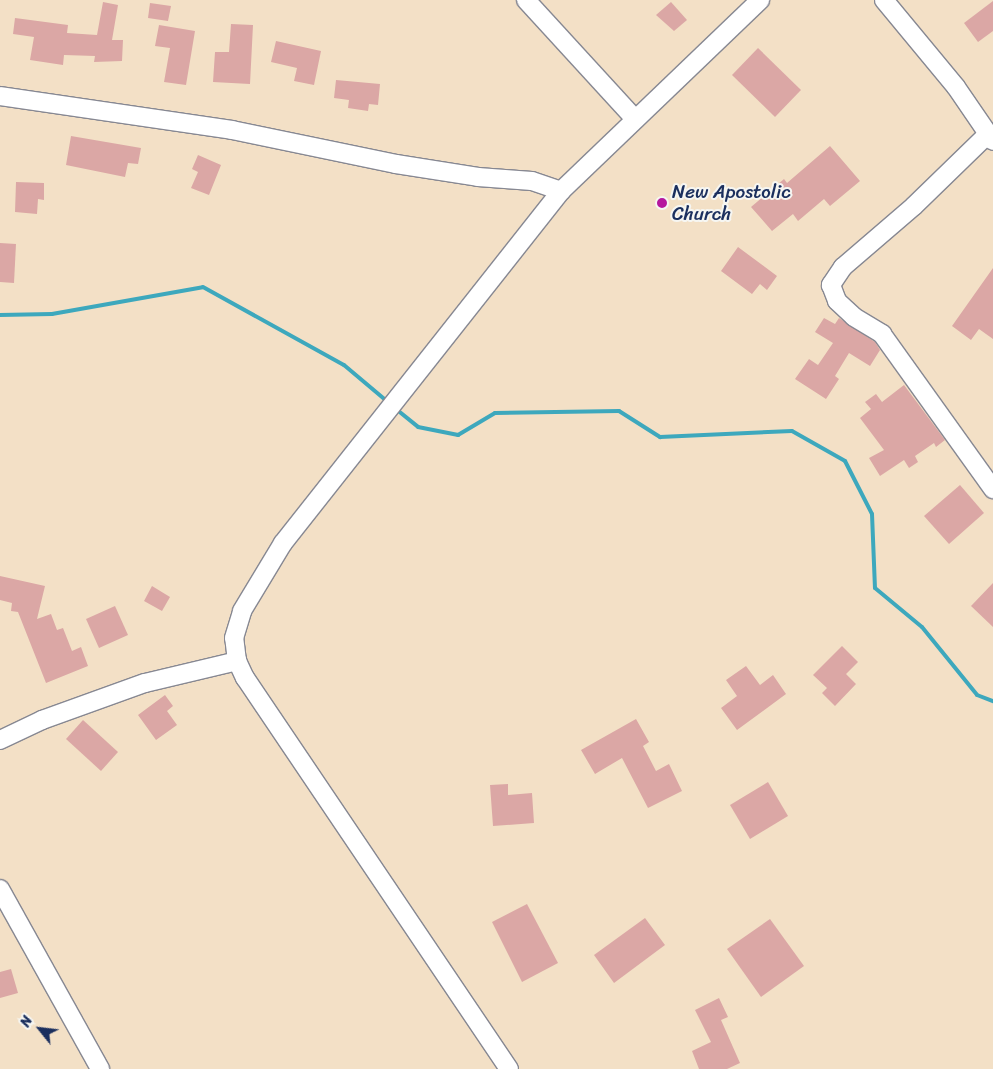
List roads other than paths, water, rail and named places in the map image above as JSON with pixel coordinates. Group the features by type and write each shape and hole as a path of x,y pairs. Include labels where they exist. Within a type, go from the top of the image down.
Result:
{"street":[{"path":"526,0 634,118"},
{"path":"509,1069 237,661 234,638 242,611 283,544 416,371 560,191 634,118 760,0"},
{"path":"884,0 956,86 990,137 914,206 842,267 831,285 837,301 887,341 993,489"},
{"path":"0,96 232,130 396,164 478,177 532,181 560,191"},
{"path":"0,740 42,720 145,683 237,661"},
{"path":"0,889 100,1069"}],"waterway":[{"path":"0,315 52,314 203,287 344,365 389,403"},
{"path":"396,409 418,427 458,435 495,413 619,411 660,437 792,431 845,461 872,514 875,588 922,627 977,695 993,701"}],"place":[{"name":"New Apostolic Church","path":"662,203"}]}
